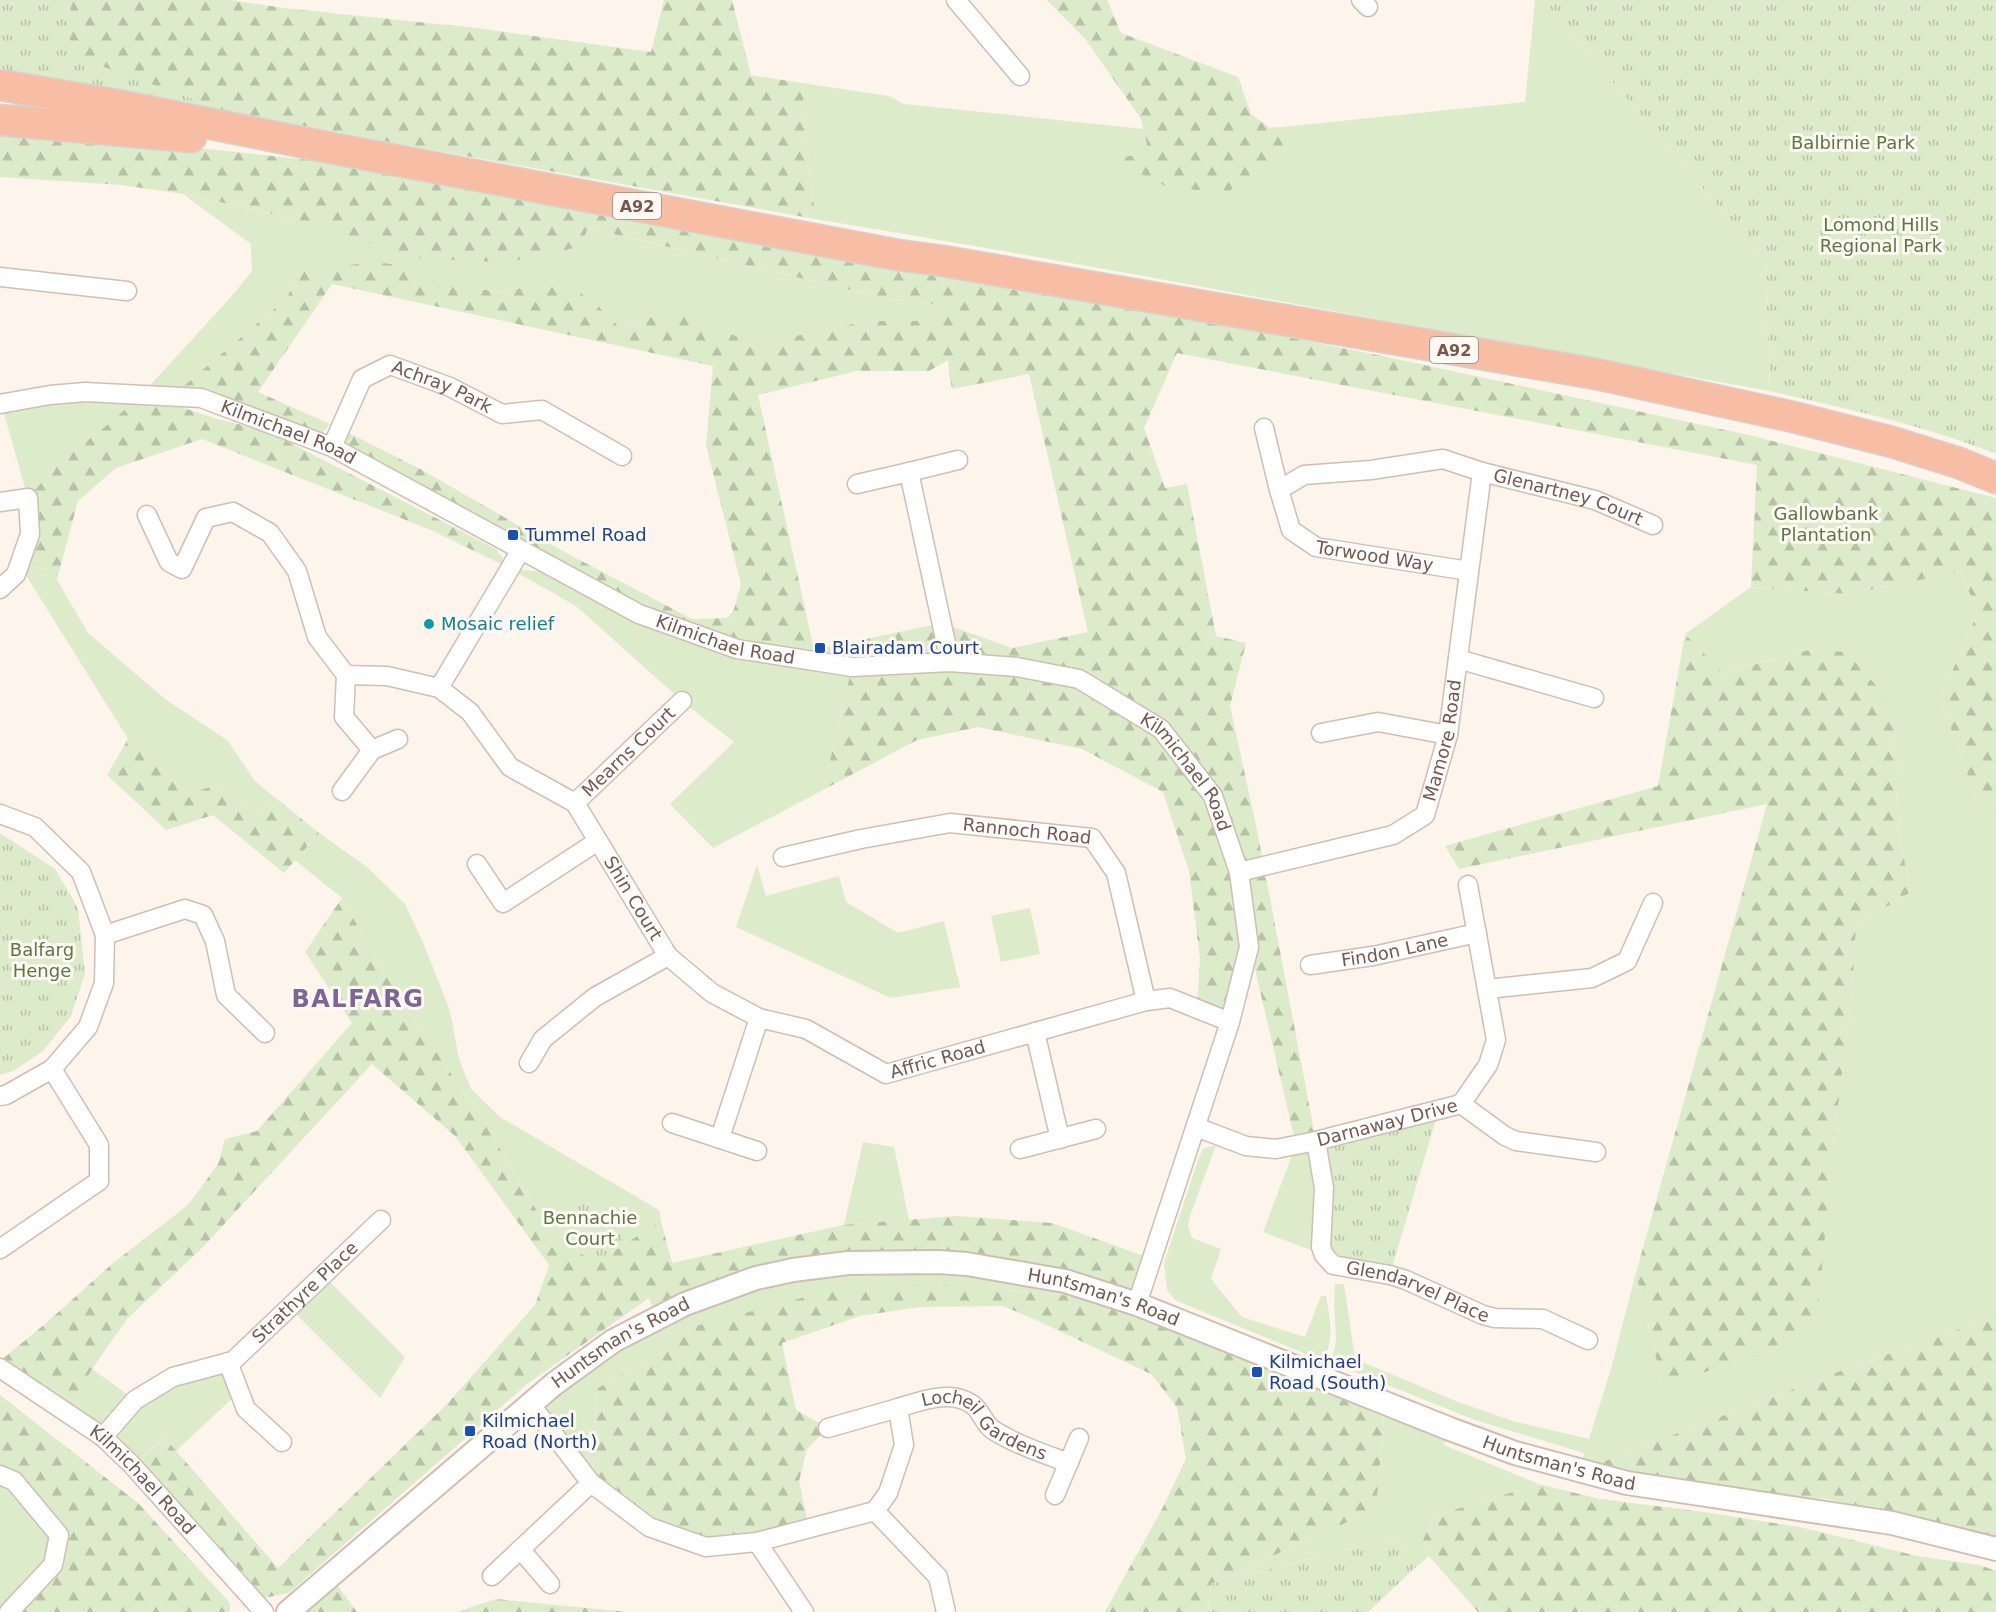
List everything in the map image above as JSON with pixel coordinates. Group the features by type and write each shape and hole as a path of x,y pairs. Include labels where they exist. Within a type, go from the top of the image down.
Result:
{"highway":[{"name":"A92","path":"0,85 117,105 898,255 1596,374 1793,417 1892,442 1959,463 1996,478"},
{"name":"A92","path":"0,120 332,148"}],"street":[{"path":"956,0 1020,76"},
{"path":"0,277 128,291"},
{"name":"Achray Park","path":"332,447 362,379 390,365 450,387 502,414 542,410 622,456"},
{"name":"Kilmichael Road","path":"0,404 50,394 85,392 201,398 332,447 639,614 737,649 852,667 951,662 1017,667 1079,679 1161,729 1214,796 1239,872 1249,947 1230,1022 1137,1304"},
{"name":"Torwood Way","path":"1264,428 1291,530 1316,548 1469,571"},
{"name":"Glenartney Court","path":"1279,490 1304,475 1371,470 1443,459 1482,472 1595,500 1653,525"},
{"path":"857,484 958,460"},
{"path":"909,472 951,662"},
{"name":"Mamore Road","path":"1239,872 1393,835 1425,815 1448,735 1482,472"},
{"path":"0,502 28,498 30,534 16,574 0,589"},
{"path":"147,515 169,562 182,569 206,518 233,512 270,533 297,572 317,637 346,675 344,717 372,750"},
{"path":"439,688 521,550"},
{"path":"1458,659 1594,698"},
{"path":"346,675 387,676 439,688 470,712 510,767 575,803 598,841 502,903 477,864"},
{"name":"Mearns Court","path":"575,803 682,701"},
{"path":"1321,733 1378,722 1448,735"},
{"path":"342,791 372,750 398,739"},
{"path":"0,813 35,827 81,872 105,934 104,983 88,1027 52,1069 6,1095 0,1096"},
{"name":"Rannoch Road","path":"783,857 861,839 950,823 1092,838 1116,873 1146,1001"},
{"name":"Shin Court","path":"598,841 668,956"},
{"name":"Darnaway Drive","path":"1196,1126 1246,1146 1276,1149 1461,1104 1488,1065 1496,1040 1468,885"},
{"path":"1487,988 1592,978 1627,961 1653,903"},
{"path":"105,934 185,909 203,915 215,941 226,995 265,1033"},
{"name":"Findon Lane","path":"1310,965 1373,956 1477,933"},
{"path":"529,1063 543,1039 595,997 668,956"},
{"name":"Affric Road","path":"668,956 712,993 759,1018 806,1029 886,1074 1146,1001 1170,998 1230,1022"},
{"path":"720,1138 759,1018"},
{"path":"1035,1032 1060,1139"},
{"path":"0,1249 99,1182 99,1145 52,1069"},
{"path":"1461,1104 1505,1136 1516,1141 1596,1152"},
{"path":"672,1123 757,1151"},
{"path":"1020,1149 1096,1129"},
{"name":"Glendarvel Place","path":"1316,1141 1324,1188 1321,1247 1324,1255 1333,1265 1406,1280 1483,1315 1495,1318 1544,1319 1588,1340"},
{"name":"Strathyre Place","path":"104,1437 135,1400 173,1377 233,1361 381,1220"},
{"name":"Huntsman's Road","path":"288,1612 554,1384 630,1331 685,1304 756,1278 793,1270 848,1263 968,1264 1065,1281 1137,1304 1450,1429 1515,1453 1553,1464 1627,1483 1892,1523 1996,1549"},
{"path":"228,1362 246,1410 282,1442"},
{"name":"Kilmichael Road","path":"0,1368 104,1437 264,1612"},
{"name":"Locheil Gardens","path":"828,1428 927,1400 954,1396 974,1406 990,1428 1014,1443 1069,1463"},
{"path":"531,1405 591,1483 649,1527 706,1547 757,1542 875,1511 938,1577 946,1612"},
{"name":"Locheil Gardens","path":"875,1511 888,1493 904,1445 898,1408"},
{"name":"Locheil Gardens","path":"1056,1495 1078,1438"},
{"path":"0,1475 14,1480 58,1535 53,1565 9,1612"},
{"path":"492,1576 591,1483"},
{"path":"757,1542 804,1612"},
{"path":"521,1550 550,1584"}],"green space":[{"path":"0,0 230,0 283,8 476,28 651,52 664,0 732,0 751,75 802,83 815,219 394,143 0,68"},
{"path":"0,0 73,0 65,29 74,48 85,60 229,112 0,68"},
{"path":"1047,0 1107,0 1121,33 1238,77 1251,114 1291,144 1228,192 1169,188 1111,159 1149,153 1141,119 1087,41"},
{"path":"1535,0 1543,0 1765,261 1770,391 1054,260 815,219 802,83 889,96 904,104 1173,132 1283,127 1525,102"},
{"name":"Lomond Hills Regional Park","path":"1543,0 1996,0 1996,454 1913,426 1770,391 1765,261"},
{"name":"Gallowbank Plantation","path":"0,133 197,148 309,160 860,260 940,277 1176,315 1378,355 1753,436 1996,498 1996,813 1981,811 1940,699 1978,612 1960,572 1849,594 1751,587 1757,465 1177,353 1144,428 1165,488 1187,484 1216,636 1246,643 1230,706 1257,830 1316,1141 1296,1145 1250,948 1230,1022 1197,1009 1200,959 1189,871 1163,792 1082,749 978,727 917,740 823,790 852,667 659,622 339,450 345,431 422,470 570,555 692,619 728,618 734,609 741,584 706,445 713,366 332,284 258,392 330,424 317,440 172,396 287,298 299,271 375,262 405,266 420,278 497,292 534,286 571,286 598,306 621,329 656,315 686,315 750,342 760,351 776,340 868,321 918,321 943,307 929,303 894,300 588,228 580,246 542,257 500,262 415,258 312,223 184,194 121,185 0,177","holes":["948,360 952,389 1029,374 1088,632 1012,648 942,623 814,650 758,395 857,371 929,371"]},
{"path":"183,194 312,223 588,228 894,300 929,303 944,307 918,321 868,321 777,340 760,351 750,342 656,315 621,329 598,306 534,286 497,292 419,278 405,266 299,271 287,298 172,396 142,394 252,271 251,244"},
{"path":"142,394 28,498 1,403"},
{"path":"142,394 217,419 267,431 496,549 511,569 431,530 202,439 116,468 78,501 59,572 19,564 28,498 60,462 110,423"},
{"path":"19,564 59,572 57,580 88,633 165,699 227,740 255,781 273,796 259,815 216,785 188,794 128,739"},
{"path":"511,569 563,573 639,614 852,667 823,790 713,848 670,804 734,742 682,701 576,606"},
{"path":"1960,572 1978,612 1940,699 1981,811 1996,813 1996,1316 1835,1373 1579,1471 1584,1453 1475,1420 1332,1363 1336,1339 1335,1284 1344,1284 1355,1359 1458,1402 1516,1422 1589,1439 1611,1369 1636,1273 1663,1388 1833,1150 1853,980 1856,925 1911,892 1899,835 1895,730 1809,650 1722,673 1685,634 1751,587 1849,594"},
{"path":"1685,634 1723,673 1809,650 1846,652 1881,691 1895,730 1899,835 1911,892 1856,925 1853,980 1833,1150 1816,1330 1663,1388 1636,1273 1767,804 1459,869 1445,846 1658,786"},
{"path":"128,739 188,794 216,785 259,815 273,796 319,833 284,873 213,815 166,830 107,775"},
{"name":"Balfarg Henge","path":"0,833 55,869 78,908 85,974 71,1016 43,1051 13,1071 0,1075"},
{"path":"319,833 367,867 405,904 450,1011 459,1059 471,1089 500,1117 659,1210 661,1221 604,1257 551,1235 482,1118 385,975 342,898 295,860"},
{"path":"757,865 766,896 839,876 846,902 898,933 944,921 960,987 891,998 736,927"},
{"path":"342,898 385,975 482,1118 551,1235 587,1257 604,1257 661,1221 672,1263 843,1225 957,1216 1052,1223 1152,1259 1137,1304 995,1268 756,1278 656,1318 649,1298 527,1384 289,1593 264,1598 242,1588 132,1465 165,1438 278,1568 447,1404 535,1305 549,1265 455,1136 372,1064 203,1247 127,1319 94,1366 67,1411 0,1361 112,1264 188,1205 218,1164 225,1139 257,1131 352,1023 305,952"},
{"path":"1030,908 1040,954 1001,962 991,916"},
{"path":"1439,1109 1390,1275 1324,1255 1316,1141"},
{"path":"1316,1141 1324,1255 1263,1232 1296,1145"},
{"path":"863,1142 894,1147 909,1220 844,1225"},
{"path":"1216,1145 1188,1226 1192,1238 1221,1249 1211,1279 1242,1317 1305,1337 1321,1296 1326,1296 1330,1336 1323,1361 1175,1300 1167,1290 1164,1263 1198,1160 1203,1149"},
{"name":"Bennachie Court","path":"577,1192 617,1216 624,1245 604,1257 587,1257 551,1235"},
{"path":"915,1269 1005,1278 1081,1297 987,1288 666,1333 673,1347 598,1388 591,1483 531,1405 656,1318 811,1273"},
{"path":"323,1275 405,1357 380,1398 289,1307"},
{"path":"936,1285 1081,1297 1223,1350 1384,1417 1376,1509 1211,1584 1209,1612 1105,1612 1162,1509 1186,1459 1177,1407 1151,1374 1003,1306 919,1307 860,1316 782,1343 796,1410 828,1428 807,1449 799,1481 809,1528 706,1547 649,1527 591,1483 598,1388 673,1347 665,1334 836,1289"},
{"path":"1996,1316 1996,1536 1827,1499 1702,1487 1579,1471 1835,1373"},
{"path":"228,1362 239,1392 176,1451 164,1438 132,1465 67,1411 92,1369 135,1400"},
{"path":"0,1395 138,1503 230,1603 230,1612 9,1612 53,1565 59,1535 0,1475"},
{"path":"1384,1417 1450,1429 1444,1445 1539,1484 1434,1516 1423,1540 1429,1556 1416,1567 1395,1537 1211,1584 1376,1509"},
{"path":"0,1475 59,1535 53,1565 8,1612 0,1612"},
{"path":"1539,1484 1600,1499 1800,1527 1917,1556 1980,1565 1996,1571 1996,1612 1478,1612 1429,1556 1423,1540 1434,1516"},
{"path":"1395,1537 1416,1567 1368,1612 1209,1612 1211,1584"},
{"path":"337,1585 357,1612 307,1612"},
{"path":"496,1599 628,1612 456,1612"}],"place":[{"name":"Tummel Road","path":"513,535"},
{"name":"Mosaic relief","path":"429,624"},
{"name":"Blairadam Court","path":"820,648"},
{"name":"Kilmichael Road (South)","path":"1257,1372"},
{"name":"Kilmichael Road (North)","path":"470,1431"}],"district":[{"name":"BALFARG","path":"358,999"}],"park label":[{"name":"Balbirnie Park","path":"1853,143"}]}
